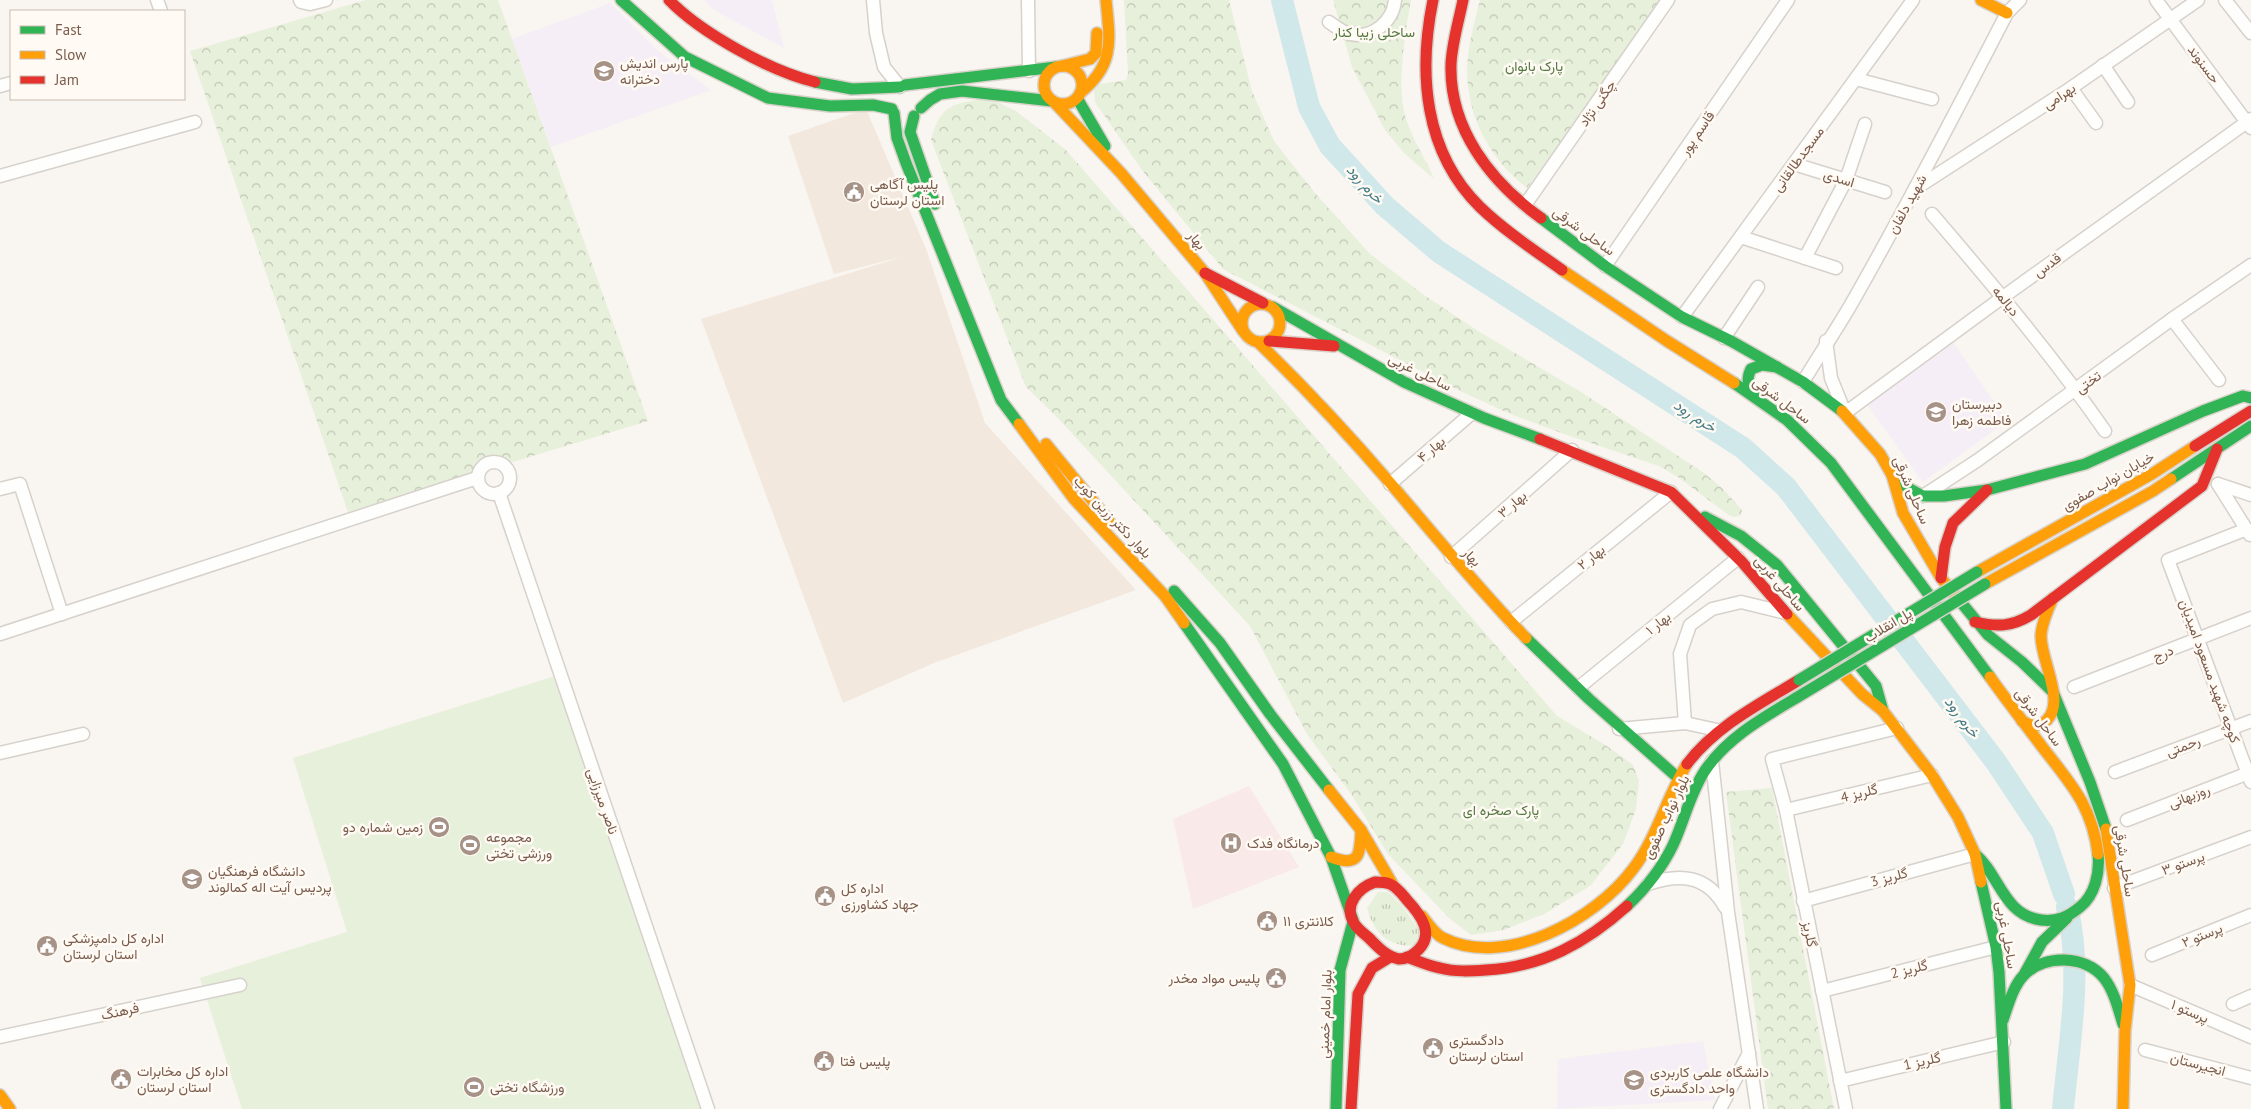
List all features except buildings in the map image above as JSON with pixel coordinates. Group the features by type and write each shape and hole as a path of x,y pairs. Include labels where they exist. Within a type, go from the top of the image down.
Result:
{"main road":[{"path":"621,0 685,57 768,98 830,106 873,105 893,111 904,118 917,112 927,101 936,96 960,90 985,91 1007,97 1066,104 1099,77 1105,65 1108,26 1106,0"},
{"path":"669,0 683,16 768,66 796,78 825,86 879,90 1059,67 1090,59 1096,52 1098,26 1096,0"},
{"name":"ساحل شرقی","path":"1432,0 1425,31 1424,88 1431,121 1443,154 1461,185 1481,207 1516,237 1590,290 1761,402 1802,432 1826,458 1861,501 2022,721 2072,784 2086,811 2098,841 2099,863 2096,881 2086,902 2067,918"},
{"name":"ساحلی شرقی","path":"1462,0 1451,63 1453,87 1460,117 1471,145 1501,185 1605,266 1682,317 1728,340 1803,382 1845,413 1880,454 1892,475 1903,513 1941,578 1975,622 2053,692 2090,782 2106,830 2130,984 2125,1031 2123,1109"},
{"path":"1981,0 2007,13"},
{"path":"1059,67 1069,67 1078,75 1082,86 1079,95 1121,173 1045,94 1044,81 1046,75 1059,67"},
{"path":"893,111 890,98 896,90 903,86 911,86 920,93 922,98 917,112"},
{"name":"بلوار دکتر زرین کوب","path":"893,111 897,138 906,163 1001,400 1074,500 1165,596 1283,764 1332,856 1353,921"},
{"name":"بلوار دکتر زرین کوب","path":"917,112 910,132 914,146 981,326 1008,392 1033,428 1098,509 1220,643 1270,714 1361,830 1393,885"},
{"name":"بهار","path":"1121,173 1205,273 1243,331"},
{"name":"ساحلی غربی","path":"1205,273 1268,305 1404,382 1472,413 1572,450 1671,492 1738,558 1862,694 1883,711 1932,775 1958,817 1975,854 1996,947 2004,1042 2006,1109"},
{"path":"1264,342 1277,334 1281,325 1280,315 1268,305 1253,305 1245,311 1242,321 1243,331 1250,339 1264,342 1340,346"},
{"path":"1711,368 1725,372 1737,371 1743,365 1745,357 1728,340"},
{"name":"بهار","path":"1264,342 1390,484 1451,557 1511,622 1619,729 1677,777"},
{"path":"1294,378 1292,364 1295,358 1303,349 1317,344"},
{"path":"1761,402 1746,383 1747,376 1751,369 1762,365 1777,367"},
{"path":"1892,475 1908,488 1923,496 1944,496 1987,490 2085,464 2203,411 2243,396 2251,398"},
{"name":"خیابان نواب صفوی","path":"1977,572 2152,474 2251,411"},
{"path":"2176,476 2251,426"},
{"path":"1975,622 2000,628 2009,627 2031,616 2202,486 2217,449"},
{"path":"2176,476 2185,476 2190,481 2186,497"},
{"name":"پل انقلاب","path":"1806,692 1984,584 2153,491 2176,476"},
{"path":"1941,578 1945,547 1953,522 1987,490"},
{"path":"1687,507 1741,536 1776,565 1876,686 1883,711"},
{"name":"پل انقلاب","path":"1799,680 1977,572"},
{"path":"2022,721 2030,725 2045,723 2050,718 2052,711 2053,692 2043,654 2041,635 2053,598"},
{"name":"بلوار نواب صفوی","path":"1422,916 1441,938 1459,945 1505,948 1530,942 1584,914 1605,899 1632,871 1648,847 1677,777 1684,766 1717,730 1799,680"},
{"name":"بلوار نواب صفوی","path":"1407,957 1443,969 1511,968 1542,961 1596,931 1620,913 1648,884 1667,857 1699,783 1712,761 1726,746 1746,731 1806,692"},
{"path":"1332,856 1344,862 1354,860 1360,853 1361,830"},
{"path":"1975,854 1988,867 2003,897 2026,916 2045,921 2067,918"},
{"path":"1375,882 1393,885 1422,916 1425,924 1425,940 1421,948 1407,957 1390,957 1382,953 1353,921 1351,905 1359,889 1375,882"},
{"path":"2002,1020 2023,975 2042,942 2067,918"},
{"name":"بلوار امام خمینی","path":"1336,1109 1340,970 1353,921"},
{"path":"1351,1109 1358,994 1372,968 1390,957"},
{"path":"2023,975 2038,965 2069,958 2085,964 2103,978 2110,987 2125,1031"},
{"path":"0,1095 10,1109"}],"street":[{"path":"300,0 310,4 326,0"},
{"path":"873,0 876,33 884,67 903,86"},
{"path":"1028,0 1030,71"},
{"path":"1329,22 1350,34 1370,33 1380,29 1389,17 1395,0"},
{"name":"چگنی نژاد","path":"1525,205 1668,0"},
{"name":"قاسم پور","path":"1605,266 1788,0"},
{"name":"مسجدطالقانی","path":"1682,317 1913,0"},
{"name":"شهید دلفان","path":"1803,382 1851,304 1916,188 2007,13 2020,0"},
{"name":"حسنوند","path":"2156,0 2250,123"},
{"name":"بهرامی","path":"1916,188 2071,88 2198,0"},
{"path":"2225,0 2251,34"},
{"path":"2103,65 2128,102"},
{"path":"1856,79 1932,99"},
{"path":"2071,88 2096,124"},
{"path":"0,176 195,122"},
{"name":"قدس","path":"1845,413 2003,297 2250,123"},
{"path":"1805,258 1846,180 1865,124"},
{"name":"اسدی","path":"1794,164 1885,192"},
{"name":"دیالمه","path":"1932,214 2003,297 2106,431"},
{"path":"1741,237 1836,268"},
{"name":"تختی","path":"1923,496 1978,460 2172,319 2249,271"},
{"path":"1728,340 1758,287"},
{"path":"2172,319 2219,380"},
{"path":"1826,342 1831,378 1845,413"},
{"name":"بهار ۴","path":"1390,484 1472,413"},
{"name":"بهار ۳","path":"1451,557 1572,450"},
{"path":"496,462 506,466 510,476 508,487 499,493 494,494 484,491 478,483 478,472 485,464 496,462"},
{"path":"0,634 477,478"},
{"path":"0,489 20,484 62,614"},
{"path":"2249,533 2218,484 2251,495"},
{"name":"بهار ۲","path":"1511,622 1671,492"},
{"name":"ناصر میرزایی","path":"499,493 708,1109"},
{"name":"کوچه شهید مسعود امیدیان","path":"2249,533 2168,560 2250,776"},
{"name":"بهار ۱","path":"1578,688 1738,558"},
{"path":"1686,723 1680,654 1690,625 1712,608 1741,602 1786,612"},
{"name":"درج","path":"2074,687 2251,618"},
{"name":"رحمتی","path":"2116,772 2251,721"},
{"path":"1619,729 1686,723 1717,730"},
{"name":"گلریز","path":"1846,1109 1786,810 1772,759 1897,728"},
{"path":"0,753 83,734"},
{"path":"1712,761 1728,912 1757,1109"},
{"name":"گلریز 4","path":"1786,810 1932,775"},
{"name":"روزبهانی","path":"2127,820 2250,776"},
{"name":"پرستو ۳","path":"2114,888 2251,838"},
{"name":"گلریز 3","path":"1803,901 1975,854"},
{"path":"1648,884 1664,879 1682,878 1696,881 1717,893 1728,912"},
{"name":"پرستو ۲","path":"2152,955 2251,915"},
{"name":"گلریز 2","path":"1822,992 1996,947"},
{"name":"پرستو ۱","path":"2130,984 2251,1037"},
{"name":"فرهنگ","path":"0,1036 240,985"},
{"path":"2233,1004 2251,996"},
{"name":"گلریز 1","path":"1840,1081 2004,1042"},
{"name":"انجیرستان","path":"2145,1050 2251,1078"},
{"path":"1720,1109 1749,1053"}],"shaded area":[{"path":"704,0 772,0 784,48 714,10"},
{"name":"پارس اندیش دخترانه","path":"610,3 658,51 711,90 551,147 512,39"},
{"path":"866,109 926,249 985,423 1136,590 934,663 843,703 701,319 905,256 834,274 788,136"},
{"name":"دبیرستان فاطمه زهرا","path":"1953,342 2007,421 1923,482 1866,403"},
{"name":"درمانگاه فدک","path":"1249,786 1299,867 1193,909 1173,819"},
{"name":"دانشگاه علمی کاربردی واحد دادگستری","path":"1703,1041 1715,1100 1557,1109 1558,1059"}],"green space":[{"path":"366,0 498,0 648,421 348,512 190,51"},
{"path":"1124,0 1229,0 1252,91 1274,141 1315,193 1370,254 1424,295 1478,331 1581,392 1704,473 1722,488 1742,510 1741,515 1730,516 1678,477 1659,466 1508,413 1460,391 1223,269 1142,170 1095,102 1094,90 1100,84 1126,80 1128,74"},
{"name":"ساحلی زیبا کنار","path":"1333,0 1411,0 1402,60 1403,106 1409,127 1434,179 1404,153 1385,130 1352,67"},
{"name":"پارک بانوان","path":"1480,0 1664,0 1527,188 1514,177 1492,151 1477,122 1472,106 1468,89 1467,63 1471,36"},
{"name":"پارک صخره ای","path":"989,98 1016,111 1066,150 1557,716 1607,746 1633,765 1639,781 1636,809 1623,844 1591,885 1546,913 1504,930 1471,935 1449,918 1388,854 1351,794 1307,734 1250,626 1055,415 1026,387 931,140 939,119 950,107"},
{"name":"مجموعه ورزشی تختی","path":"565,673 704,1109 242,1109 200,978 347,932 293,758"},
{"path":"1772,788 1834,1109 1768,1109 1726,792"},
{"path":"1378,892 1388,892 1402,906 1420,931 1414,946 1396,944 1389,941 1378,931 1367,908"}],"waterway":[{"name":"خرم رود","path":"1282,0 1309,107 1330,146 1385,206 1439,252 1743,448 1786,487 1996,762 2043,833 2064,894"},
{"name":"خرم رود","path":"2063,1109 2074,982 2072,932 2067,907"}],"traffic: fast":[{"path":"621,0 685,57 768,98 830,106 873,105 892,109"},
{"path":"905,85 1056,67"},
{"path":"815,82 852,89 900,87"},
{"path":"921,108 940,94 962,91 1052,101"},
{"path":"1077,98 1105,146"},
{"path":"894,113 897,138 906,163 1001,400 1019,424"},
{"path":"914,116 910,132 935,204"},
{"path":"1541,218 1605,266 1682,317 1731,341 1803,382 1842,411"},
{"path":"1273,307 1404,382 1484,418 1540,439"},
{"path":"1757,397 1749,384 1748,377 1751,369 1762,365 1777,367"},
{"path":"1734,383 1787,420 1831,463 1990,677"},
{"path":"1892,475 1908,488 1923,496 1944,496 1987,490 2085,464 2203,411 2243,396 2251,398"},
{"path":"2171,479 2251,426"},
{"path":"1705,517 1741,536 1777,565 1876,686 1883,711"},
{"path":"1799,680 1977,572"},
{"path":"1806,692 1985,584"},
{"path":"1174,591 1220,643 1270,714 1329,790"},
{"path":"1955,595 1988,635 2022,662 2053,692 2090,782 2106,829"},
{"path":"1184,623 1283,764 1331,857 1353,920"},
{"path":"1526,638 1589,699 1677,777"},
{"path":"1627,906 1647,885 1664,862 1677,836 1695,789 1714,759 1750,726 1806,692"},
{"path":"1975,854 1991,872 2003,893 2018,911 2028,917 2041,920 2067,916 2076,911 2085,902 2093,890 2097,876 2098,854"},
{"path":"1981,882 1996,947 1999,972 2006,1109"},
{"path":"2025,973 2042,942 2067,918"},
{"path":"1336,1109 1340,970 1353,922"},
{"path":"2003,1020 2014,990 2024,975 2043,963 2065,960 2076,961 2086,965 2096,970 2104,978 2113,994 2123,1024"}],"traffic: slow":[{"path":"1080,93 1091,83 1105,62 1109,40 1106,0"},
{"path":"1981,0 2007,13"},
{"path":"1062,66 1090,59 1096,53 1097,33"},
{"path":"1063,66 1070,67 1076,72 1081,78 1082,85 1081,92 1076,98 1070,103 1063,104 1056,103 1050,98 1045,92 1044,85 1045,78 1050,72 1056,67 1063,66"},
{"path":"1054,102 1121,173 1205,273 1243,331"},
{"path":"1562,270 1667,341 1734,383"},
{"path":"1261,304 1275,309 1280,323 1275,337 1261,342 1247,337 1242,323 1247,309 1261,304"},
{"path":"1259,343 1310,394 1359,448 1526,638"},
{"path":"1842,411 1880,454 1892,475 1903,513 1941,578 1955,595"},
{"path":"1019,424 1074,499 1165,596 1184,623"},
{"path":"1046,444 1109,521"},
{"path":"1977,572 2152,474 2195,446"},
{"path":"1985,584 2153,491 2171,479"},
{"path":"2022,721 2038,725 2047,720 2052,712 2054,702 2053,691 2041,635 2044,620 2053,598"},
{"path":"1787,614 1862,694 1883,711 1932,775 1958,817 1975,854 1981,882"},
{"path":"1990,677 2079,796 2091,822 2098,854"},
{"path":"1422,916 1434,931 1443,938 1467,946 1494,947 1520,943 1547,934 1573,921 1596,906 1633,869 1649,844 1687,764"},
{"path":"1329,790 1361,830 1393,885"},
{"path":"2106,829 2130,985 2125,1031 2123,1109"},
{"path":"1331,857 1348,861 1353,860 1359,852 1361,830"},
{"path":"0,1095 10,1109"}],"traffic: jam":[{"path":"669,0 683,13 717,38 757,60 797,77 815,82"},
{"path":"1433,0 1426,55 1427,83 1430,110 1437,137 1447,162 1461,185 1480,207 1510,232 1562,270"},
{"path":"1463,0 1451,64 1452,88 1457,110 1465,132 1476,152 1490,171 1523,204 1541,218"},
{"path":"1205,273 1263,303"},
{"path":"1269,341 1334,346"},
{"path":"2195,446 2251,411"},
{"path":"1540,439 1671,492 1742,562 1787,614"},
{"path":"1975,622 2004,625 2017,622 2031,615 2202,486 2217,449"},
{"path":"1941,578 1945,547 1953,523 1987,490"},
{"path":"1687,764 1724,727 1799,680"},
{"path":"1375,882 1386,883 1395,887 1417,912 1424,925 1426,932 1422,946 1406,958 1399,959 1387,954 1360,930 1351,916 1350,910 1354,898 1363,888 1375,882"},
{"path":"1407,957 1432,966 1457,971 1506,968 1526,964 1562,951 1579,942 1627,906"},
{"path":"1351,1109 1358,994 1372,968 1390,957"}],"place":[{"name":"پارس اندیش دخترانه","path":"604,71"},
{"name":"پلیس آگاهی استان لرستان","path":"854,192"},
{"name":"دبیرستان فاطمه زهرا","path":"1936,412"},
{"name":"زمین شماره دو","path":"439,827"},
{"name":"درمانگاه فدک","path":"1231,843"},
{"name":"مجموعه ورزشی تختی","path":"470,845"},
{"name":"دانشگاه فرهنگیان پردیس آیت اله کمالوند","path":"192,879"},
{"name":"اداره کل جهاد کشاورزی","path":"825,896"},
{"name":"کلانتری ۱۱","path":"1267,921"},
{"name":"اداره کل دامپزشکی استان لرستان","path":"47,946"},
{"name":"پلیس مواد مخدر","path":"1276,978"},
{"name":"دادگستری استان لرستان","path":"1433,1048"},
{"name":"پلیس فتا","path":"824,1061"},
{"name":"اداره کل مخابرات استان لرستان","path":"121,1079"},
{"name":"دانشگاه علمی کاربردی واحد دادگستری","path":"1634,1080"},
{"name":"ورزشگاه تختی","path":"474,1087"}]}
